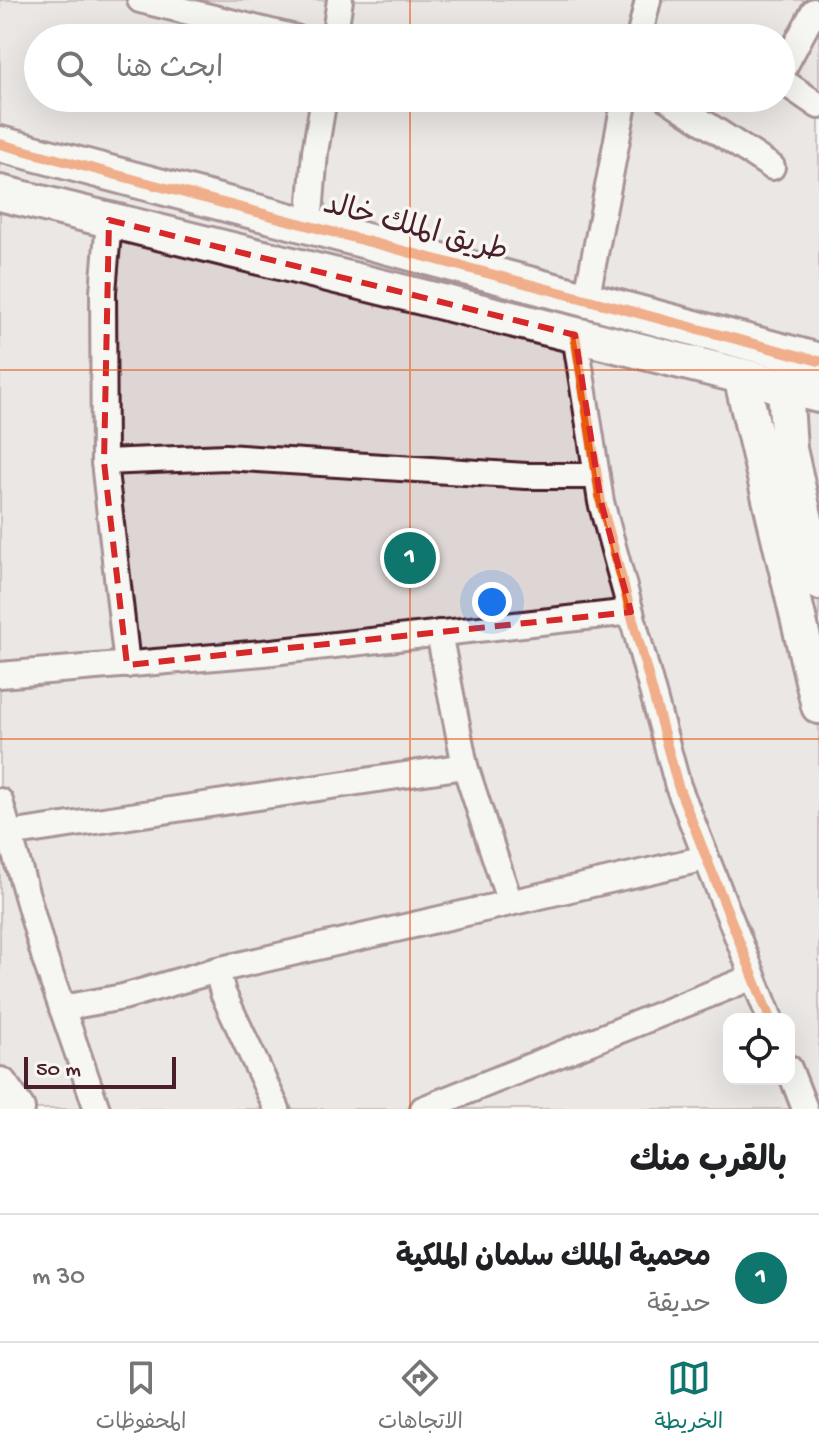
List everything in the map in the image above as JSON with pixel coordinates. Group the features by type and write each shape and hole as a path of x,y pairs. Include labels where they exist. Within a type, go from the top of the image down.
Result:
{"street":[{"path":"140,0 239,24"},
{"path":"336,24 340,0"},
{"path":"642,24 648,0"},
{"path":"795,40 809,8"},
{"path":"795,90 819,106"},
{"path":"309,227 322,112"},
{"path":"586,301 622,112"},
{"path":"688,112 772,167"},
{"name":"طريق الملك خالد","path":"0,144 819,361"},
{"name":"طريق الملك خالد","path":"0,193 819,395"},
{"path":"109,220 103,292 104,462 127,665"},
{"path":"575,335 597,476 678,786 768,1013"},
{"path":"741,376 819,706"},
{"path":"785,386 789,449 819,582"},
{"path":"104,462 226,457 526,476 597,476"},
{"path":"0,675 127,665 631,612"},
{"path":"439,633 465,766 510,903"},
{"path":"9,834 465,766"},
{"path":"0,801 62,1008 97,1109"},
{"path":"62,1008 123,997 217,970 706,858"},
{"path":"217,970 223,993 277,1109"},
{"path":"423,1109 753,977"},
{"path":"795,1083 805,1109"},
{"path":"0,1085 17,1109"},
{"path":"813,1109 819,1106"}],"highlighted area":[{"path":"109,220 575,335 601,502 631,612 127,665 104,462"}],"shaded area":[{"path":"0,0 819,0 819,1109 0,1109"}],"cycle path":[{"path":"0,144 819,361"},
{"path":"575,335 601,502 678,786 768,1013"}],"place":[{"name":"محمية الملك سلمان الملكية","path":"410,558"}]}
